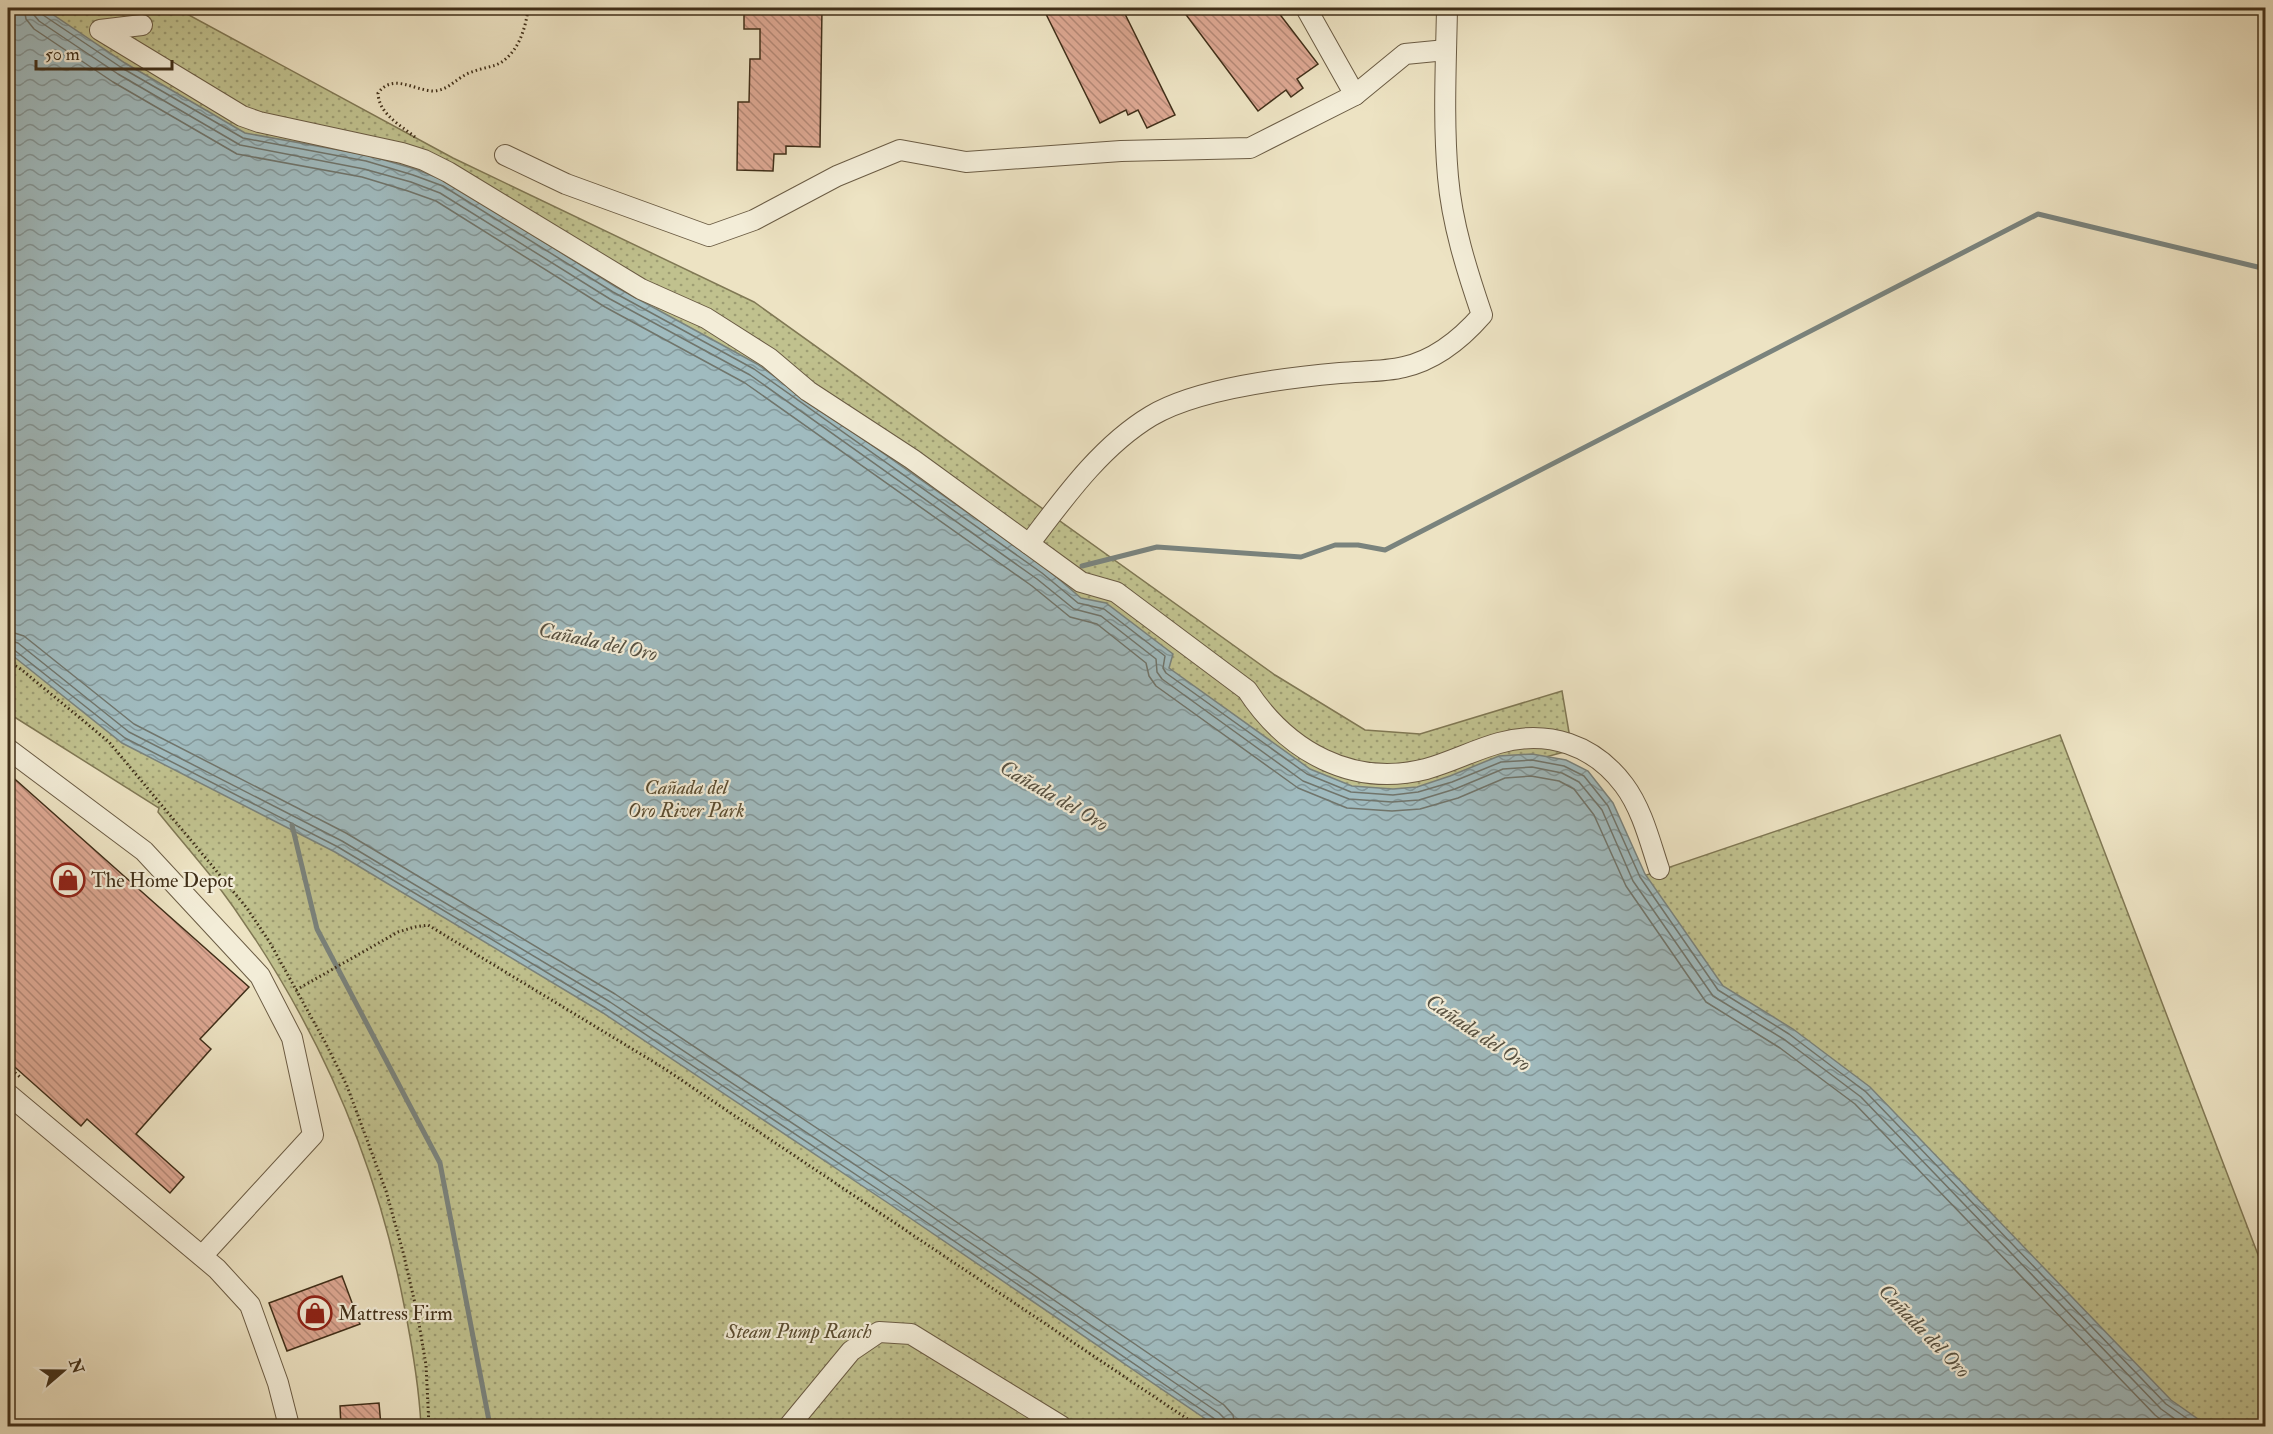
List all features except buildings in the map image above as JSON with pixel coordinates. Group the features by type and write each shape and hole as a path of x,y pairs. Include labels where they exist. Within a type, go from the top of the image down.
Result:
{"street":[{"path":"1306,8 1355,95"},
{"path":"1029,544 1115,441 1152,415 1206,394 1306,376 1404,367 1436,354 1455,342 1482,315 1465,261 1448,179 1445,97 1447,8"},
{"path":"142,25 100,30 242,116 259,122 402,153 424,160 477,189 641,289 706,318 782,368 808,391 912,459 1081,582 1116,592 1247,690 1261,711 1276,727 1318,758 1362,772 1404,772 1426,769 1500,742 1521,739 1562,742 1581,747 1610,768 1626,787 1639,812 1659,869"},
{"path":"505,155 566,184 709,236 754,219 837,176 900,150 966,162 1121,151 1250,148 1355,95 1405,54 1446,50"},
{"path":"8,749 144,851 260,976 292,1038 313,1135 202,1256"},
{"path":"8,1094 217,1269 250,1305 278,1383 289,1426"},
{"path":"789,1426 851,1351 879,1332 911,1334 1060,1426"}],"path":[{"path":"422,142 379,105 378,93 383,86 395,82 432,91 440,90 467,73 507,59 515,50 528,8"},
{"path":"8,661 109,742 246,907 269,941 296,990 347,1086 386,1191 417,1312 426,1365 429,1426"},
{"path":"296,990 383,940 407,929 428,926 662,1067 1198,1426"}],"green space":[{"name":"Cañada del Oro River Park","path":"8,8 176,8 453,158 754,302 1275,675 1365,730 1420,734 1562,691 1572,750 1337,812 1496,926 2060,735 2265,1273 2265,1426 421,1426 417,1381 407,1320 391,1246 375,1189 332,1079 277,974 210,875 158,812 159,808 8,713"}],"water":[{"name":"Cañada del Oro River Park","path":"8,8 43,8 125,63 245,133 367,155 446,181 616,287 757,364 1046,568 1081,598 1106,603 1173,654 1169,668 1310,769 1352,786 1393,789 1417,787 1499,756 1532,754 1566,760 1588,771 1613,803 1645,874 1723,986 1793,1029 1870,1087 2171,1400 2208,1426 1216,1426 603,1013 335,852 122,743 8,652"}],"waterway":[{"path":"1082,566 1157,547 1301,557 1335,545 1358,545 1385,550 2038,214 2266,269"},
{"path":"292,825 317,929 440,1163 490,1426"}],"place":[{"name":"The Home Depot","path":"68,880"},
{"name":"Mattress Firm","path":"315,1313"}],"water label":[{"name":"Cañada del Oro","path":"598,642"},
{"name":"Cañada del Oro","path":"1054,796"},
{"name":"Cañada del Oro","path":"1478,1033"},
{"name":"Cañada del Oro","path":"1924,1331"}],"park label":[{"name":"Steam Pump Ranch","path":"799,1331"}]}
